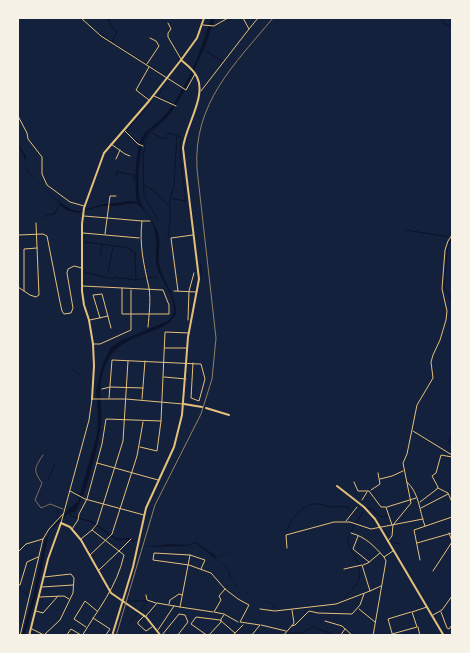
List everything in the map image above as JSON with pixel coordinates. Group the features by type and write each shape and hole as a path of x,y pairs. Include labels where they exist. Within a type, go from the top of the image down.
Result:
{"main road":[{"path":"92,400 93,344 89,320 82,298 84,207 104,153 149,101 195,42 204,18"},
{"path":"112,636 135,559 144,516 177,438 184,404 189,333 198,292 198,270 183,148 186,132 200,92 200,83 195,72 181,60"},
{"path":"184,404 202,407"},
{"path":"206,408 229,415"},
{"path":"337,486 368,512 380,528 444,636"},
{"path":"29,636 38,597 61,522 68,525 81,540 110,593 145,616 161,636"}],"street":[{"path":"81,18 97,33 186,90 195,72"},
{"path":"202,25 213,26 228,18"},
{"path":"243,18 249,29"},
{"path":"200,92 258,18"},
{"path":"168,23 173,34"},
{"path":"171,31 168,33 168,37 181,56 181,60"},
{"path":"146,65 159,46 156,41 150,38"},
{"path":"149,66 136,90 149,101"},
{"path":"153,96 176,106"},
{"path":"18,116 28,139 42,157 42,174 48,185 70,202 84,207"},
{"path":"124,129 143,146"},
{"path":"111,144 130,156"},
{"path":"116,159 120,150"},
{"path":"105,235 110,196 116,196"},
{"path":"83,214 150,221"},
{"path":"142,221 140,238 142,263 149,289 148,327"},
{"path":"18,287 36,297 39,294 36,223"},
{"path":"82,233 140,238"},
{"path":"18,236 37,234 47,236 64,314 71,313 73,308 67,273 68,268 74,266 83,268"},
{"path":"178,291 171,238 194,235"},
{"path":"388,541 392,536 393,525 409,507 411,500 403,463 407,454 417,405 433,378 431,362 446,320 447,311 442,288 445,250 448,240 452,235"},
{"path":"24,292 24,248 37,248"},
{"path":"188,320 189,291 194,274"},
{"path":"82,286 163,290 169,305 170,314 122,314 122,288"},
{"path":"93,344 100,344 131,330 131,288"},
{"path":"174,291 198,292"},
{"path":"100,318 93,295 102,294 111,328"},
{"path":"89,320 108,316"},
{"path":"140,447 157,451 161,421 165,329"},
{"path":"165,332 189,333"},
{"path":"164,348 188,348"},
{"path":"109,399 112,360 201,364 205,376 197,406"},
{"path":"81,540 96,525 123,441 128,360"},
{"path":"142,400 145,361"},
{"path":"193,364 191,398 199,401"},
{"path":"163,377 186,379"},
{"path":"102,389 110,387 143,388"},
{"path":"61,522 89,420 92,400 126,399 184,404"},
{"path":"72,529 79,519 79,514 87,499 106,419 161,421"},
{"path":"90,555 111,535 140,447 143,421"},
{"path":"412,431 452,456"},
{"path":"452,456 441,455 436,473 432,476 439,488 448,494 452,502"},
{"path":"97,463 158,480"},
{"path":"380,479 404,471"},
{"path":"362,500 379,485 380,479 378,474"},
{"path":"354,482 358,491 369,492 381,507 417,497"},
{"path":"406,482 410,485 420,502 426,526"},
{"path":"420,502 439,488"},
{"path":"69,490 83,498 144,516"},
{"path":"420,507 448,494"},
{"path":"346,522 356,507"},
{"path":"386,507 390,523 393,525"},
{"path":"20,636 38,557 44,539 62,515"},
{"path":"420,560 414,530 452,517"},
{"path":"286,548 286,535 327,523 346,522 372,530 423,519"},
{"path":"66,636 71,629 82,635 110,593 118,576 124,555 92,530"},
{"path":"416,543 452,532"},
{"path":"351,533 370,542 386,561 373,636"},
{"path":"433,571 452,542 450,533"},
{"path":"358,535 353,549 369,562"},
{"path":"18,552 26,544 44,539"},
{"path":"98,571 130,540"},
{"path":"384,557 394,551"},
{"path":"201,569 205,560 190,555 154,553 153,560 189,565 211,573 238,600 249,605 240,622"},
{"path":"344,569 369,562 380,553"},
{"path":"180,607 190,555"},
{"path":"18,585 20,585 27,562 38,557"},
{"path":"362,565 370,592"},
{"path":"31,629 44,635 60,620 73,593 74,578 69,573 44,577"},
{"path":"41,587 73,585"},
{"path":"260,609 275,611 336,604 370,592 382,585"},
{"path":"214,612 221,600 219,596 225,588"},
{"path":"169,605 170,600 179,594 182,595"},
{"path":"309,611 349,615 355,613 364,594"},
{"path":"146,595 147,600 157,603 224,614 244,624 273,627 287,632"},
{"path":"35,611 43,612 58,596"},
{"path":"38,597 64,596 70,599"},
{"path":"433,615 444,609 452,596"},
{"path":"87,627 74,619 85,601 97,611"},
{"path":"153,626 146,632 138,622 157,603"},
{"path":"157,630 174,606"},
{"path":"284,636 309,611 309,606"},
{"path":"392,634 388,619 428,607"},
{"path":"358,608 376,622"},
{"path":"292,609 294,623 292,626"},
{"path":"440,611 444,617 446,627 449,629 452,625"},
{"path":"412,612 420,636"},
{"path":"161,636 179,614 185,615 188,622 208,636 221,622 220,620 224,614"},
{"path":"191,624 197,616 220,620 235,633"},
{"path":"93,618 113,631"},
{"path":"325,621 345,629 353,636"},
{"path":"177,636 188,622"},
{"path":"233,636 244,624"},
{"path":"251,636 260,625"},
{"path":"385,636 417,627"},
{"path":"104,636 110,629"},
{"path":"340,636 345,629"}],"lane":[{"path":"43,455 36,466 36,476 42,484 34,500 42,508 50,504 64,509"}],"water":[{"path":"211,18 215,18 214,26 230,18 211,29 204,50 171,112 148,134 143,143 140,155 139,198 158,232 160,267 173,297 176,314 164,326 124,344 108,360 102,377 100,392 101,424 95,456 88,482 79,504 75,512 69,513 75,517 92,521 117,539 129,538 136,542 116,540 91,522 75,518 68,514 52,529 48,537 35,599 24,636 22,635 33,597 45,540 57,521 78,502 80,495 71,491 80,494 97,434 96,390 103,363 111,347 122,340 168,321 174,309 173,302 156,264 156,235 150,219 143,209 135,203 102,206 77,213 66,210 60,205 55,214 37,218 54,213 60,204 52,196 67,207 80,211 104,204 128,201 137,202 136,167 141,140 144,134 167,113 195,64"},
{"path":"18,144 26,156 26,167 24,157"},
{"path":"285,535 215,558 228,568 228,571 227,568 196,543 186,546 143,547 170,544 187,545 196,542 217,557"}],"waterway":[{"path":"107,18 117,32 112,42 166,76"},
{"path":"440,18 445,24 452,27"},
{"path":"99,33 111,41"},
{"path":"206,51 222,61"},
{"path":"142,145 148,135 167,117 175,106 201,54"},
{"path":"157,97 163,88"},
{"path":"138,91 148,98"},
{"path":"161,98 171,102"},
{"path":"129,134 126,131 151,103"},
{"path":"152,133 164,139 169,133 181,137 180,160"},
{"path":"144,185 161,197 169,206 174,185 177,136"},
{"path":"134,139 138,142"},
{"path":"146,142 143,156 144,196 158,220"},
{"path":"173,199 186,201 181,162"},
{"path":"116,177 117,172 134,175 134,180"},
{"path":"168,238 170,207"},
{"path":"406,230 449,237"},
{"path":"452,238 448,246 444,286 452,300"},
{"path":"85,242 130,248 131,251 135,252 136,280"},
{"path":"100,256 102,245"},
{"path":"108,273 113,247"},
{"path":"200,264 202,277"},
{"path":"85,272 113,279 114,277 136,280 145,278"},
{"path":"148,278 157,277"},
{"path":"72,369 81,376"},
{"path":"449,444 452,432"},
{"path":"48,480 55,464"},
{"path":"43,507 48,504"},
{"path":"287,530 299,512 314,504 330,507 348,507 351,512"},
{"path":"57,508 58,514"},
{"path":"369,508 380,517 388,516"},
{"path":"356,523 363,512"},
{"path":"354,525 347,541 359,565"},
{"path":"392,542 400,544"},
{"path":"352,590 359,580 359,569"},
{"path":"102,586 106,589"},
{"path":"18,587 29,597"},
{"path":"344,598 350,592"},
{"path":"128,601 147,601"},
{"path":"140,611 147,602"},
{"path":"128,625 138,613"},
{"path":"287,633 301,633 313,627 337,636"}],"railway":[{"path":"116,636 155,505 201,414 212,379 216,338 197,169 198,145 202,124 219,86 244,52 273,18"}]}
